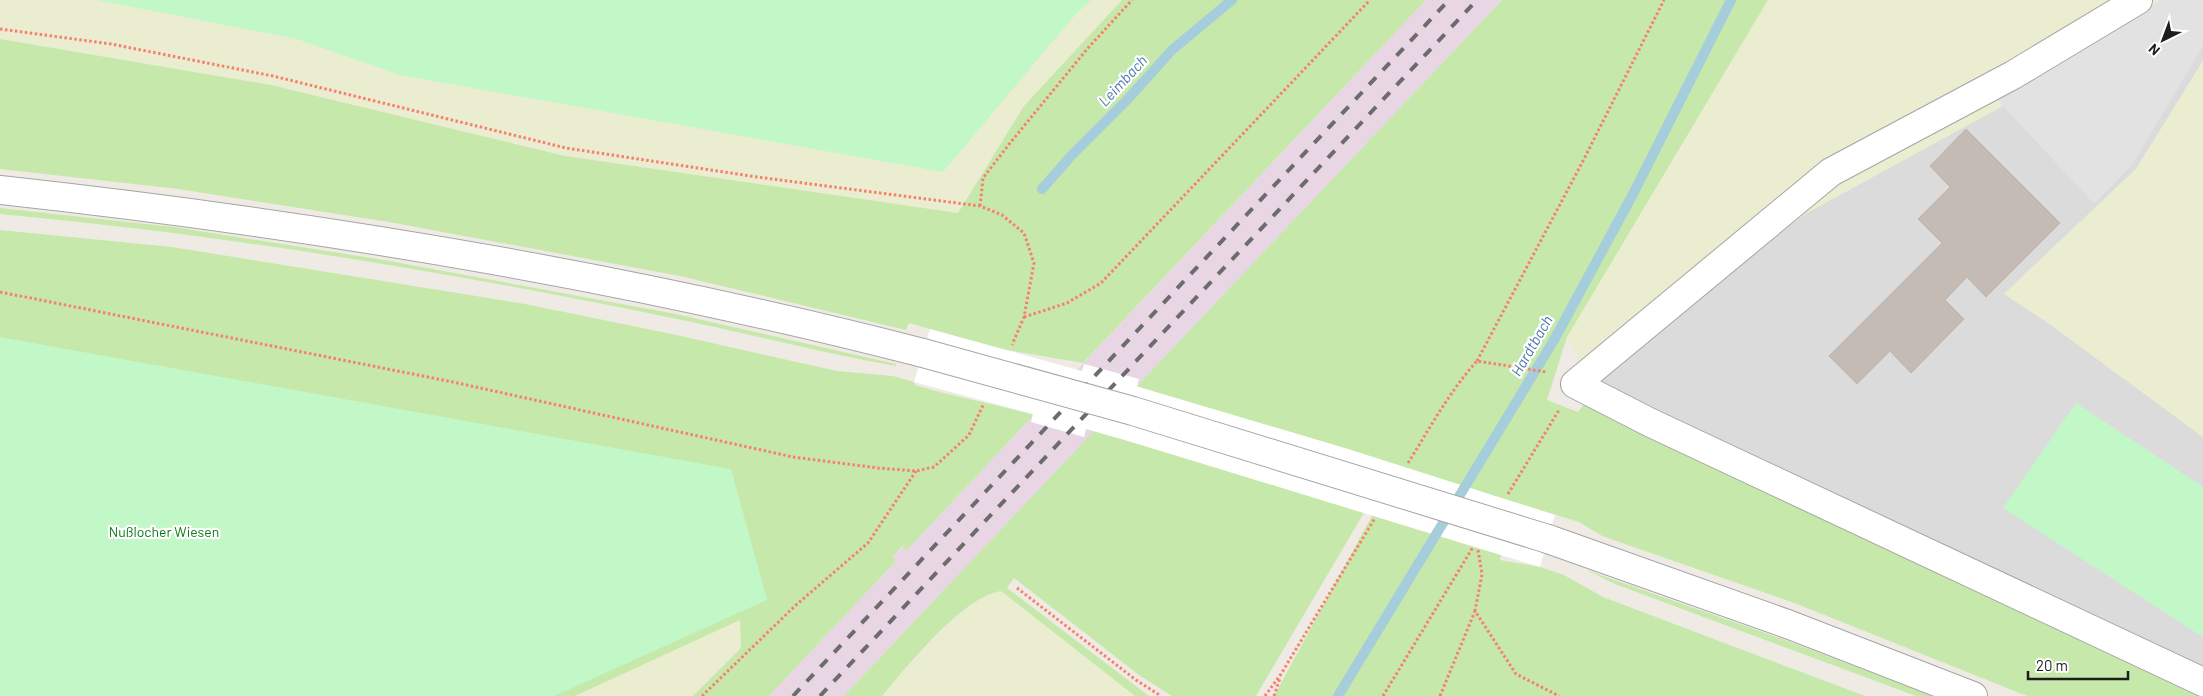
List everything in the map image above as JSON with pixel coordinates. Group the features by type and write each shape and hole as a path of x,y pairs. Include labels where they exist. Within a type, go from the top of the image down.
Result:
{"street":[{"path":"2138,0 2013,75 1831,172 1575,384 1658,426 2203,682"},
{"path":"0,190 174,209 386,242 676,295 923,353 1142,414 1548,539 1790,626 1973,696"}],"path":[{"path":"980,206 984,178 1010,143 1088,48 1132,0"},
{"path":"1024,317 1067,303 1101,284 1370,0"},
{"path":"1407,466 1446,400 1477,361 1583,161 1664,0"},
{"path":"0,28 111,44 273,76 566,148 757,177 980,206 1002,215 1024,233 1034,263 1024,317 1010,349"},
{"path":"0,292 453,382 793,456 916,471 934,466 969,435 985,401"},
{"path":"1477,361 1491,365 1550,372"},
{"path":"1504,500 1575,384"},
{"path":"702,696 796,605 868,543 916,471"},
{"path":"1265,696 1281,674 1376,515"},
{"path":"1383,696 1476,542 1482,574 1475,611 1440,696"},
{"path":"1017,588 1136,680 1160,696"},
{"path":"1475,611 1516,674 1559,696"},
{"path":"1274,696 1281,674"}],"shaded area":[{"path":"1426,0 1502,0 844,696 769,696 896,561 893,557 903,546 907,550"},
{"path":"2160,0 2203,0 2203,46 2132,165 2094,204 1994,96"},
{"path":"2197,0 2203,0 2203,61 2136,169 2004,294 2047,322 2203,437 2203,667 1586,376 1806,213"}],"green space":[{"path":"0,0 1122,0 1024,106 958,213 565,156 271,85 0,39"},
{"path":"97,0 1091,0 1075,15 943,172 400,75 297,39"},
{"path":"1122,0 1426,0 1083,363 996,348 909,323 906,330 680,276 389,222 178,189 0,169 0,39 271,85 565,156 958,213 1024,106"},
{"path":"1502,0 1768,0 1567,337 1547,400 1578,412 1600,383 2203,667 2203,696 2027,696 1797,604 1602,536 1579,522 1514,502 1500,560 1540,567 1564,575 1603,597 1865,696 1274,696 1399,466 1136,387"},
{"path":"1768,0 2197,0 1807,213 1586,376 1567,337"},
{"path":"2203,61 2203,437 2047,322 2004,294 2136,169"},
{"path":"0,208 174,227 384,260 676,314 896,364 896,366 589,301 421,270 253,244 0,214"},
{"path":"0,230 172,247 525,304 672,334 837,371 893,376 914,382 915,385 1034,415 907,550 902,546 893,557 896,561 769,696 693,696 741,648 740,620 575,696 0,696"},
{"name":"Nußlocher Wiesen","path":"0,337 731,469 767,600 554,696 0,696"},
{"path":"2076,403 2203,487 2203,637 2003,508"},
{"path":"1094,431 1365,511 1256,696 1172,696 1139,675 1014,578 1007,588 1149,696 1135,696 1001,591 986,596 953,619 921,651 882,696 844,696"},
{"path":"1586,570 1785,640 1933,696 1916,696 1615,584"},
{"path":"1001,591 1135,696 882,696 929,643 968,607 989,592"},
{"path":"740,619 741,648 693,696 575,696"}],"pier":[{"path":"930,329 1082,371 1084,364 1139,379 1137,386 1139,387 1348,449 1555,515 1540,567 1125,440 1086,429 1084,437 1031,422 1033,414 914,382"}],"building":[{"path":"1966,129 2060,223 1986,297 1967,277 1945,300 1964,319 1911,373 1890,351 1857,384 1829,356 1942,243 1918,219 1950,187 1930,166"}],"waterway":[{"name":"Leimbach","path":"1042,189 1172,50 1232,0"},
{"name":"Hardtbach","path":"1338,696 1554,340 1633,194 1731,0"}],"railway":[{"path":"793,696 1449,0"},
{"path":"820,696 1477,0"}]}
